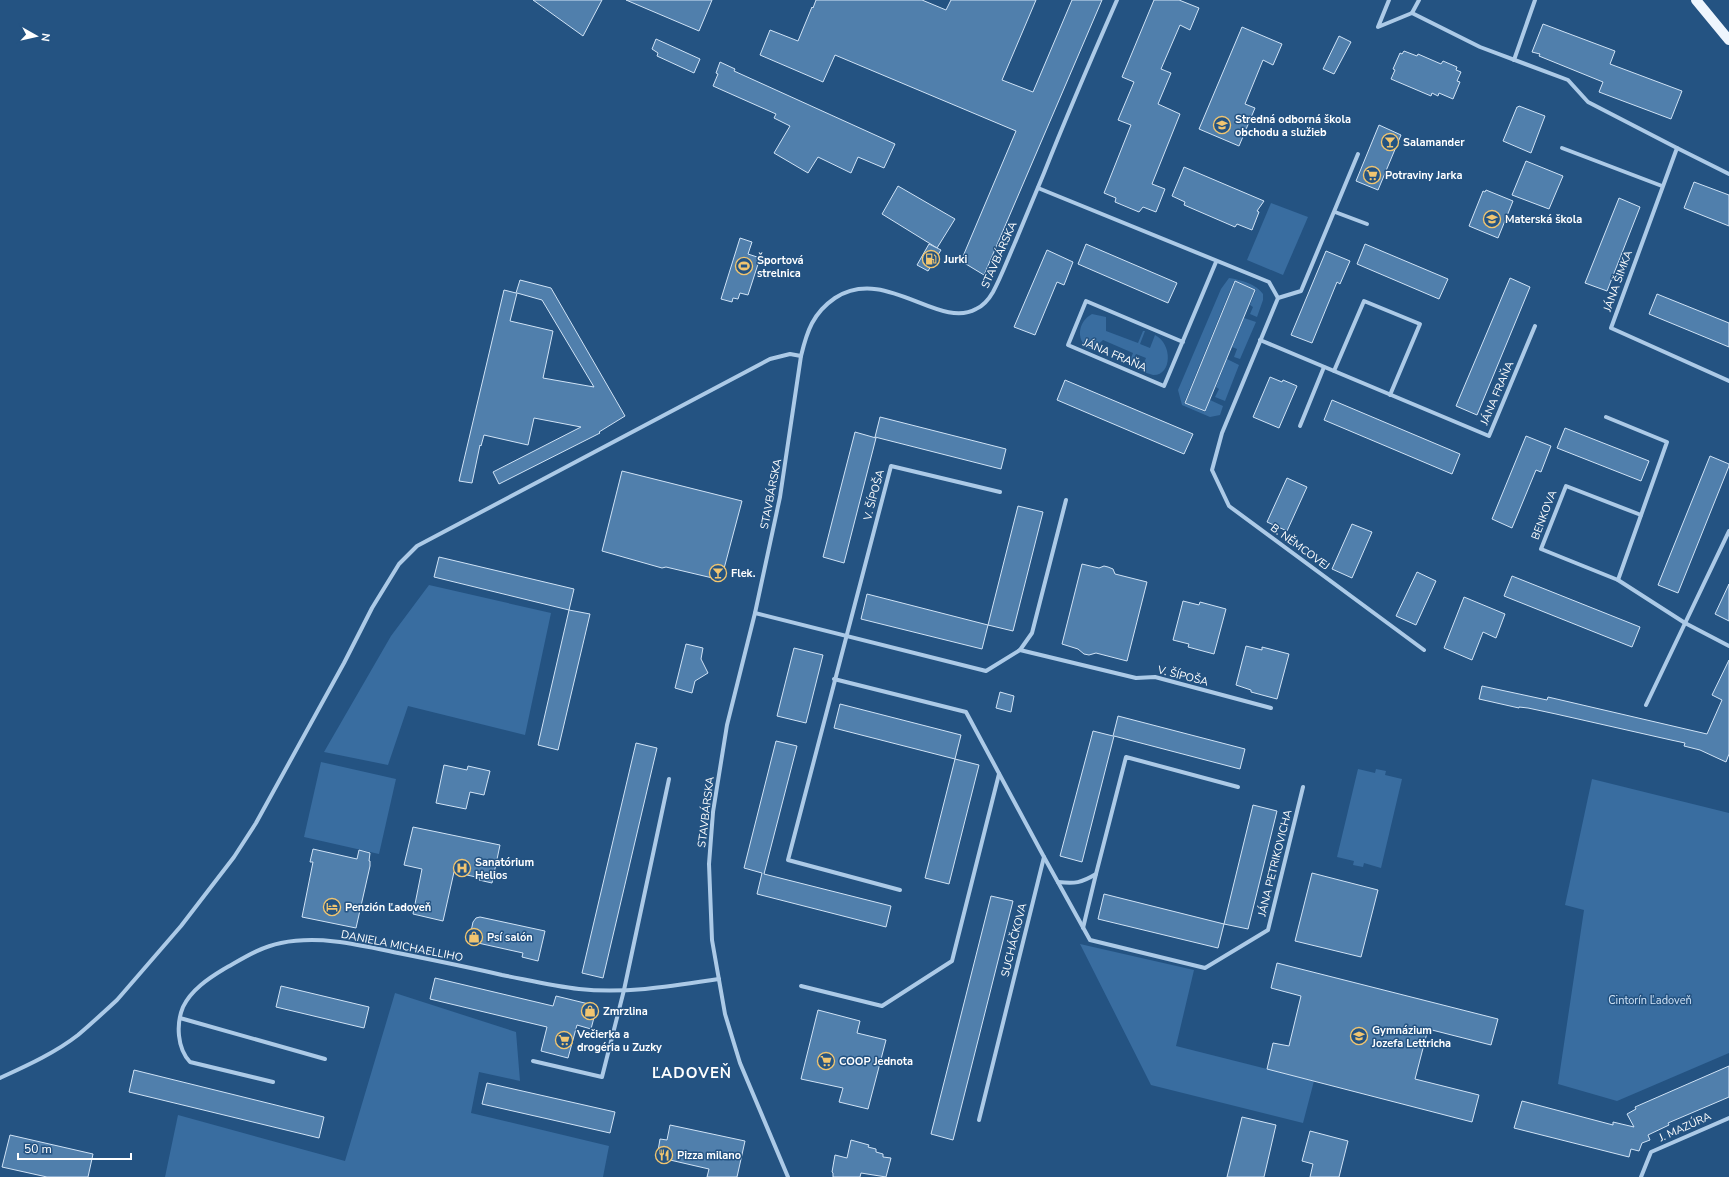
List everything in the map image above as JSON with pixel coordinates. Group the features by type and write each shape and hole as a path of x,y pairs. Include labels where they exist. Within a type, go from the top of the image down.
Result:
{"main road":[{"path":"1696,0 1729,40"}],"street":[{"name":"STAVBÁRSKA","path":"788,1177 740,1063 726,1014 714,958 710,911 710,837 727,725 755,613 780,497 801,356 808,328 814,317 830,302 853,289 877,289 930,307 959,314 968,313 977,309 989,299 1038,188 1076,94 1117,0"},
{"path":"1389,0 1378,27 1412,13 1419,0"},
{"path":"1514,60 1535,0"},
{"path":"1412,13 1480,47 1568,80 1588,102 1729,174"},
{"path":"1562,148 1662,186"},
{"name":"JÁNA ŠIMKA","path":"1677,148 1611,328 1729,381"},
{"path":"1278,298 1302,291 1358,154"},
{"path":"1038,188 1268,282 1278,298"},
{"path":"1335,212 1368,224"},
{"name":"JÁNA FRAŇA","path":"1183,342 1086,301 1068,345 1164,386 1183,342 1216,262"},
{"path":"1260,340 1278,298"},
{"path":"1334,371 1364,301 1420,324 1390,395"},
{"name":"JÁNA FRAŇA","path":"1260,340 1489,436 1535,326"},
{"name":"B. NĚMCOVEJ","path":"1260,340 1222,433 1212,470 1229,506 1424,650"},
{"path":"0,1078 35,1061 77,1035 117,1000 208,892 234,857 256,823 344,663 372,608 399,564 417,546 770,359 790,354 801,356"},
{"path":"1300,426 1324,367"},
{"path":"1606,417 1667,442 1618,580"},
{"name":"V. ŠÍPOŠA","path":"847,637 891,466 1000,492"},
{"name":"BENKOVA","path":"1641,515 1566,486 1541,549 1618,580 1684,624 1729,646"},
{"path":"755,613 986,671 1020,650 1032,633 1066,500"},
{"path":"1646,705 1729,531"},
{"path":"847,637 834,679 788,860 900,890"},
{"name":"V. ŠÍPOŠA","path":"1020,650 1136,678 1155,677 1271,708"},
{"path":"834,679 966,712 1044,857"},
{"path":"1083,928 1126,757 1238,787"},
{"path":"801,986 882,1006 952,961 999,774"},
{"path":"533,1061 602,1077 624,990 669,780"},
{"name":"JÁNA PETRIKOVICHA","path":"1044,857 1090,940 1204,968 1268,930 1303,787"},
{"name":"SUCHÁČKOVA","path":"979,1120 1044,857"},
{"path":"1058,882 1070,884 1083,882 1096,874"},
{"name":"DANIELA MICHAELLIHO","path":"273,1082 190,1062 184,1055 179,1031 180,1018 187,1000 199,987 214,976 246,957 267,947 281,943 308,940 361,945 556,986 589,990 624,990 669,986 719,979"},
{"path":"180,1018 325,1060"},
{"name":"J. MAZÚRA","path":"1641,1177 1651,1152 1729,1118"}],"green space":[{"path":"1271,203 1308,217 1283,275 1247,260"},
{"path":"1229,278 1243,281 1252,285 1263,294 1263,300 1257,317 1250,314 1253,307 1250,305 1256,290 1234,281 1184,403 1205,412 1210,400 1223,406 1220,415 1210,417 1182,405 1178,390 1221,289"},
{"path":"1092,314 1106,317 1106,331 1138,343 1143,331 1145,331 1140,344 1150,348 1155,335 1161,339 1165,345 1168,359 1164,370 1159,374 1153,375 1142,371 1141,370 1146,358 1136,354 1130,366 1128,365 1133,353 1103,340 1092,350 1087,347 1083,343 1080,332 1083,322"},
{"path":"1244,318 1256,322 1240,359 1234,357 1237,349 1232,347"},
{"path":"1227,359 1239,365 1225,401 1215,397 1219,389 1216,387"},
{"path":"429,585 551,613 525,735 408,706 388,765 324,752 391,636"},
{"path":"321,762 396,779 379,854 304,837"},
{"path":"1358,769 1375,773 1376,769 1386,771 1385,775 1402,779 1381,868 1364,863 1363,867 1353,865 1354,861 1337,857"},
{"name":"Cintorín Ľadoveň","path":"1592,779 1729,813 1729,1053 1617,1101 1558,1084 1584,910 1565,905"},
{"path":"1080,944 1194,970 1176,1046 1314,1081 1303,1123 1151,1085"},
{"path":"395,993 516,1032 520,1081 479,1072 471,1113 609,1146 603,1177 165,1177 178,1115 345,1161"}],"building":[{"path":"533,0 602,0 583,36"},
{"path":"626,0 712,0 699,31"},
{"path":"816,0 922,0 946,10 951,0 1036,0 1002,80 1033,92 1072,0 1102,0 984,275 961,261 1016,131 835,55 823,82 760,55 770,30 798,41"},
{"path":"1154,0 1179,0 1199,8 1190,30 1180,25 1161,69 1171,73 1158,104 1180,114 1152,184 1165,189 1156,212 1143,207 1139,212 1115,202 1116,198 1104,193 1131,125 1118,120 1134,82 1122,77"},
{"path":"1543,24 1615,51 1610,64 1682,91 1671,119 1599,92 1603,82 1539,56 1540,54 1532,52"},
{"path":"1242,27 1282,44 1273,65 1263,60 1245,104 1255,108 1239,146 1199,129"},
{"path":"1339,36 1351,42 1334,74 1323,69"},
{"path":"656,39 700,59 694,73 657,56 658,53 652,49"},
{"path":"1404,51 1417,56 1418,54 1441,64 1443,61 1457,67 1456,70 1461,72 1457,81 1460,82 1453,99 1439,93 1438,96 1432,93 1431,96 1391,79 1395,70 1393,69 1400,53 1402,54"},
{"path":"720,62 735,69 734,71 895,144 884,168 858,157 851,173 818,157 808,173 774,153 790,126 774,118 776,114 713,86 718,74 716,73"},
{"path":"1519,106 1545,116 1531,153 1503,141 1517,107"},
{"path":"1379,125 1401,135 1378,190 1356,181"},
{"path":"1526,161 1563,176 1549,209 1512,195"},
{"path":"1184,167 1264,201 1257,211 1259,212 1252,230 1237,224 1235,227 1184,205 1185,202 1172,196"},
{"path":"1694,182 1729,195 1729,226 1684,208"},
{"path":"898,186 955,219 937,248 882,214"},
{"path":"1486,190 1513,201 1498,238 1469,226 1483,191 1485,192"},
{"path":"1619,198 1640,207 1607,291 1585,283"},
{"name":"Športová strelnica","path":"740,238 752,242 748,254 760,258 748,295 740,293 738,299 733,298 732,302 721,299"},
{"path":"929,244 941,250 928,271 917,265"},
{"path":"1086,244 1177,283 1168,303 1078,264"},
{"path":"1365,244 1448,279 1439,299 1357,264"},
{"path":"1047,250 1073,262 1064,285 1057,282 1035,335 1014,327"},
{"path":"1326,251 1350,261 1340,284 1337,282 1312,343 1291,335"},
{"path":"1510,278 1530,287 1477,415 1456,406"},
{"path":"520,280 551,288 625,416 599,432 600,433 499,484 493,472 581,427 534,418 528,445 484,435 481,446 480,445 472,483 459,481 504,290 516,293","holes":["517,293 542,300 594,387 543,378 553,331 510,321"]},
{"path":"1235,281 1255,290 1205,411 1185,403"},
{"path":"1657,294 1729,323 1729,347 1649,314"},
{"path":"1270,377 1282,382 1283,380 1297,386 1279,428 1253,417"},
{"path":"1065,380 1193,434 1184,454 1057,400"},
{"path":"1332,400 1460,454 1452,474 1324,420"},
{"path":"880,417 1006,449 1001,469 875,437"},
{"path":"1565,428 1649,461 1641,481 1557,448"},
{"path":"855,432 876,438 844,563 823,557"},
{"path":"1526,436 1551,446 1541,472 1536,470 1512,528 1492,519"},
{"path":"1710,456 1729,464 1729,466 1678,593 1658,585"},
{"path":"622,471 742,501 721,580 666,567 662,568 602,551"},
{"path":"1287,478 1307,487 1287,531 1267,522"},
{"path":"1018,506 1043,512 1013,631 988,625"},
{"path":"1352,524 1372,532 1352,578 1332,569"},
{"path":"439,557 574,589 569,610 434,577"},
{"path":"1082,564 1099,568 1104,566 1108,567 1113,569 1115,574 1147,582 1127,661 1096,653 1089,655 1084,654 1078,649 1062,644"},
{"path":"1417,572 1436,581 1416,625 1396,616"},
{"path":"1512,576 1640,627 1632,647 1504,596"},
{"path":"1729,584 1729,621 1715,614"},
{"path":"867,594 988,625 982,649 861,619"},
{"path":"1464,597 1505,614 1496,638 1483,632 1472,660 1444,648"},
{"path":"1183,601 1199,605 1200,602 1226,609 1214,654 1188,647 1189,644 1173,640"},
{"path":"569,610 590,614 558,750 538,745"},
{"path":"686,644 703,648 701,659 708,673 695,681 692,693 675,688"},
{"path":"1246,646 1262,650 1262,647 1289,654 1277,699 1251,692 1251,690 1236,685"},
{"path":"794,648 823,655 806,723 777,716"},
{"path":"1729,660 1729,754 1726,762 1700,750 1684,746 1685,743 1528,708 1519,708 1479,699 1482,686 1547,700 1548,697 1707,734 1722,700 1712,695"},
{"path":"1000,692 1014,696 1011,712 996,708"},
{"path":"840,704 961,735 955,759 834,728"},
{"path":"1118,716 1245,749 1240,769 1114,736 1082,862 1060,856 1093,731 1113,736"},
{"path":"776,741 797,746 764,874 891,906 886,927 757,894 762,873 744,868"},
{"path":"636,743 657,748 603,978 582,973"},
{"path":"955,759 979,765 949,884 925,878"},
{"path":"444,765 467,770 468,766 490,771 484,795 470,792 466,809 436,803"},
{"path":"1253,805 1277,811 1248,929 1224,924"},
{"path":"413,827 500,845 492,883 479,880 480,878 454,872 443,921 413,914 422,869 404,865"},
{"path":"313,849 357,859 359,850 370,853 370,866 356,928 302,917 313,862 310,862"},
{"path":"1312,873 1378,890 1361,957 1295,941"},
{"path":"1104,894 1224,924 1218,948 1098,919"},
{"path":"991,896 1013,901 953,1140 931,1134"},
{"path":"480,917 545,931 538,961 522,957 523,953 469,941 473,922 476,918"},
{"name":"Gymnázium Jozefa Lettricha","path":"1277,963 1498,1019 1491,1045 1428,1029 1415,1079 1479,1095 1472,1122 1267,1069 1273,1043 1289,1046 1301,996 1271,988"},
{"path":"435,978 553,1006 556,996 597,1006 591,1029 577,1025 568,1058 541,1051 547,1027 430,999"},
{"path":"281,986 369,1007 364,1028 276,1007"},
{"path":"818,1010 860,1021 857,1033 886,1040 868,1109 839,1102 843,1088 801,1079"},
{"path":"1729,1066 1729,1097 1668,1123 1669,1125 1648,1135 1650,1140 1642,1143 1639,1151 1631,1149 1629,1157 1514,1128 1522,1101 1613,1125 1613,1122 1634,1127 1627,1114 1636,1109 1635,1107"},
{"path":"134,1070 324,1117 319,1138 129,1092"},
{"path":"487,1083 615,1112 610,1133 482,1104"},
{"path":"1242,1117 1276,1125 1264,1177 1227,1177"},
{"path":"670,1125 745,1141 737,1177 707,1177 709,1169 657,1157 660,1139 667,1140"},
{"path":"1310,1131 1348,1141 1339,1177 1310,1177 1313,1164 1302,1161"},
{"path":"10,1135 93,1154 88,1177 47,1177 2,1167"},
{"path":"851,1140 869,1145 868,1147 876,1149 876,1152 883,1154 883,1157 891,1158 886,1177 861,1173 860,1177 833,1177 832,1172 835,1155 847,1158"}],"place":[{"name":"Stredná odborná škola obchodu a služieb","path":"1222,125"},
{"name":"Salamander","path":"1390,142"},
{"name":"Potraviny Jarka","path":"1372,175"},
{"name":"Materská škola","path":"1492,219"},
{"name":"Jurki","path":"931,259"},
{"name":"Športová strelnica","path":"744,266"},
{"name":"Flek.","path":"718,573"},
{"name":"Sanatórium Helios","path":"462,868"},
{"name":"Penzión Ľadoveň","path":"332,907"},
{"name":"Psí salón","path":"474,937"},
{"name":"Zmrzlina","path":"590,1011"},
{"name":"Gymnázium Jozefa Lettricha","path":"1359,1036"},
{"name":"Večierka a drogéria u Zuzky","path":"564,1040"},
{"name":"COOP Jednota","path":"826,1061"},
{"name":"Pizza milano","path":"664,1155"}],"district":[{"name":"ĽADOVEŇ","path":"692,1073"}]}
